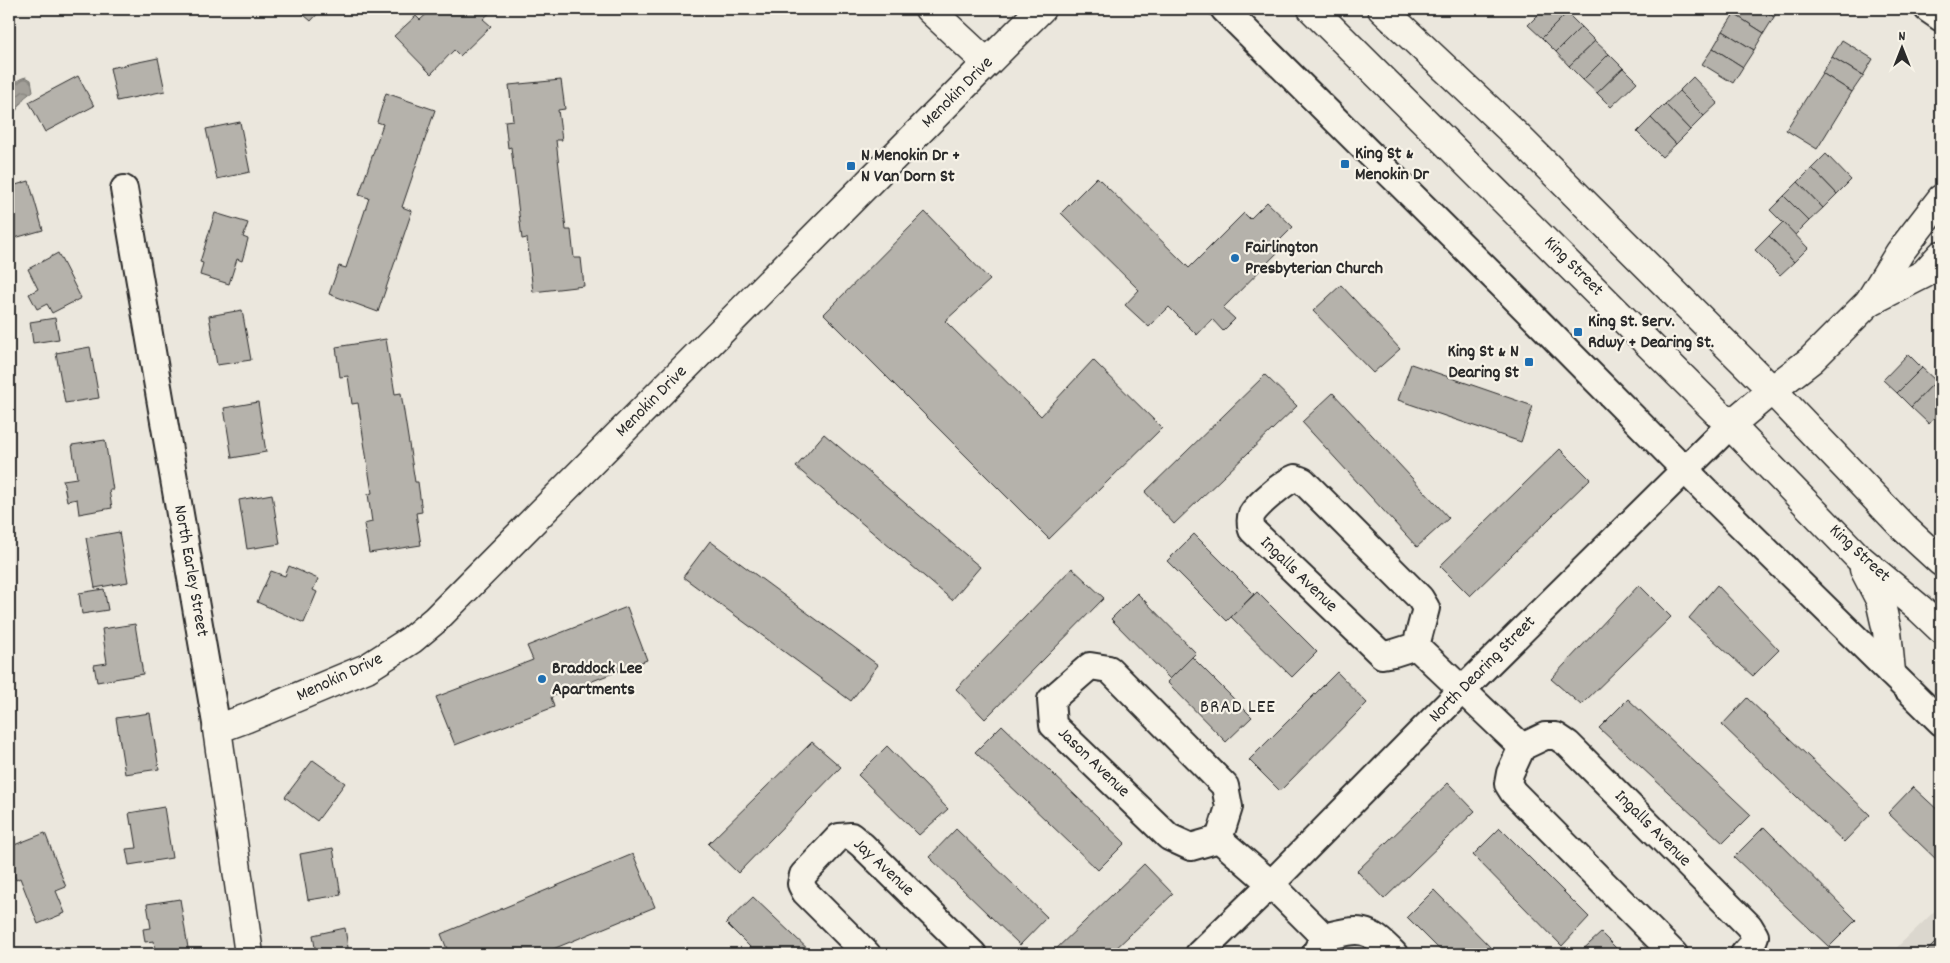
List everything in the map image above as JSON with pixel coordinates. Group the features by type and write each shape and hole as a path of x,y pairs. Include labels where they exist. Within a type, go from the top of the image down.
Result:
{"main road":[{"path":"929,9 987,63"},
{"name":"Menokin Drive","path":"217,729 266,711 367,668 411,640 435,620 1041,9"},
{"name":"King Street","path":"1312,9 1730,426 1859,558 1941,629"},
{"path":"1382,9 1515,134 1772,390 1904,528 1941,562"},
{"path":"1869,302 1900,252 1940,205"},
{"path":"1869,302 1924,274 1941,255"},
{"name":"North Dearing Street","path":"1730,426 1811,360 1869,302"},
{"path":"1859,558 1880,600 1887,632 1891,672"},
{"name":"North Earley Street","path":"217,729 249,954"}],"street":[{"path":"1224,9 1941,722"},
{"path":"1928,9 1941,18"},
{"name":"North Earley Street","path":"124,189 217,729"},
{"name":"North Dearing Street","path":"1199,954 1271,884 1462,690 1730,426"},
{"name":"Ingalls Avenue","path":"1294,478 1303,481 1420,598 1426,608 1416,646 1382,655 1252,530 1250,522 1252,514 1285,482 1294,478"},
{"path":"1416,646 1522,747 1510,773 1508,784 1513,792 1674,954"},
{"name":"Jason Avenue","path":"1090,666 1109,669 1225,786 1229,807 1220,839 1191,847 1168,837 1053,724 1051,700 1090,666"},
{"name":"Ingalls Avenue","path":"1522,747 1545,736 1556,736 1568,744 1749,926 1755,936 1751,946 1744,954"},
{"name":"Jay Avenue","path":"867,954 805,892 801,884 803,875 839,838 851,836 973,954"},
{"path":"1220,839 1271,884 1320,946 1353,930 1369,933 1394,954"}],"shaded area":[{"path":"1941,905 1941,954 1890,954"}],"water":[{"path":"26,77 31,80 33,91 24,98 16,111 9,110 10,94 13,85"}],"building":[{"path":"297,9 322,9 311,21"},
{"path":"432,9 494,9 483,19 491,26 460,56 454,50 431,74 394,36 416,16 420,20"},
{"path":"1544,9 1563,9 1567,13 1542,38 1528,25"},
{"path":"1737,9 1761,9 1774,17 1764,33 1734,14"},
{"path":"1761,9 1779,9 1774,17"},
{"path":"1567,13 1581,27 1556,52 1542,38"},
{"path":"1734,14 1764,33 1754,50 1723,31"},
{"path":"1581,27 1595,41 1569,66 1556,52"},
{"path":"1723,31 1754,50 1743,67 1713,48"},
{"path":"1842,40 1873,59 1863,76 1832,57"},
{"path":"1595,41 1609,54 1583,80 1569,66"},
{"path":"1713,48 1743,67 1733,83 1702,64"},
{"path":"1609,54 1623,68 1597,93 1583,80"},
{"path":"1832,57 1863,76 1852,92 1822,73"},
{"path":"158,58 165,91 117,101 110,68"},
{"path":"1623,68 1637,82 1611,107 1597,93"},
{"path":"1822,73 1852,92 1817,149 1786,130"},
{"path":"78,76 94,106 45,132 29,102"},
{"path":"1693,77 1718,103 1704,116 1679,91"},
{"path":"561,80 565,109 558,110 562,140 556,140 566,230 571,230 574,258 581,258 584,286 533,292 527,238 522,239 511,147 508,148 505,121 513,120 509,85"},
{"path":"1679,91 1704,116 1690,130 1665,104"},
{"path":"386,93 435,110 402,207 412,211 378,312 329,294 339,266 346,268 369,198 359,195 383,124 377,122"},
{"path":"1665,104 1690,130 1676,144 1651,118"},
{"path":"1651,118 1676,144 1662,157 1637,132"},
{"path":"240,122 250,172 217,179 206,129"},
{"path":"1826,154 1851,180 1837,194 1812,168"},
{"path":"1812,168 1837,194 1823,208 1798,182"},
{"name":"Fairlington Presbyterian Church","path":"1097,177 1189,268 1244,213 1250,219 1267,202 1293,227 1276,244 1281,249 1223,308 1235,319 1223,331 1212,319 1197,335 1169,307 1149,327 1125,305 1139,290 1061,213"},
{"path":"29,181 43,230 11,239 9,233 9,187"},
{"path":"1798,182 1823,208 1809,221 1784,196"},
{"path":"1784,196 1809,221 1795,235 1770,210"},
{"path":"925,212 990,280 945,321 1041,416 1093,360 1162,428 1049,539 824,314"},
{"path":"215,213 248,223 243,237 248,239 242,261 237,259 229,284 200,275 203,263 200,262"},
{"path":"1783,222 1808,248 1794,262 1769,236"},
{"path":"1769,236 1794,262 1780,275 1755,250"},
{"path":"58,253 81,298 52,313 47,304 37,309 29,294 38,289 28,269"},
{"path":"1341,285 1400,349 1373,373 1313,311"},
{"path":"242,310 251,360 217,365 209,316"},
{"path":"55,318 59,339 33,343 30,322"},
{"path":"386,339 395,394 401,393 415,482 418,482 422,512 416,513 421,545 369,553 364,524 372,522 368,494 372,493 358,403 352,404 348,376 340,377 336,347"},
{"path":"90,347 99,398 65,403 56,353"},
{"path":"1908,354 1922,368 1897,393 1883,380"},
{"path":"1411,364 1533,406 1521,442 1398,400"},
{"path":"1922,368 1936,381 1911,407 1897,393"},
{"path":"1265,375 1297,406 1174,524 1145,492"},
{"path":"1936,381 1941,386 1941,411 1929,424 1911,407"},
{"path":"1333,393 1449,518 1417,547 1302,422"},
{"path":"258,402 266,452 232,458 224,408"},
{"path":"824,434 980,567 952,600 796,467"},
{"path":"105,440 113,490 109,490 112,508 79,514 77,499 67,501 63,480 77,478 72,445"},
{"path":"1560,449 1590,479 1470,596 1440,566"},
{"path":"272,494 280,544 247,549 239,500"},
{"path":"119,532 128,582 95,588 86,538"},
{"path":"1194,534 1254,594 1227,621 1167,561"},
{"path":"710,541 878,665 851,701 683,577"},
{"path":"289,566 318,579 313,590 317,592 304,623 257,602 271,571 285,576"},
{"path":"1072,568 1104,598 985,719 956,689"},
{"path":"1639,585 1671,617 1581,705 1551,679"},
{"path":"1717,585 1779,650 1753,676 1689,618"},
{"path":"104,589 108,610 82,614 79,593"},
{"path":"1257,592 1317,652 1292,677 1231,617"},
{"path":"1137,593 1196,653 1170,679 1111,619"},
{"name":"Braddock Lee Apartments","path":"627,607 647,660 551,697 554,707 455,745 436,697 533,660 527,646"},
{"path":"135,624 143,674 97,682 94,665 107,663 102,629"},
{"path":"1192,657 1252,717 1226,742 1167,682"},
{"path":"1337,672 1367,703 1280,791 1249,760"},
{"path":"1747,698 1870,815 1844,842 1722,725"},
{"path":"1628,699 1751,815 1723,843 1599,728"},
{"path":"150,713 159,769 125,774 116,718"},
{"path":"1002,725 1125,843 1098,870 975,752"},
{"path":"812,742 841,767 738,873 708,844"},
{"path":"887,746 948,809 919,835 858,775"},
{"path":"313,760 345,783 317,821 285,797"},
{"path":"1448,783 1475,811 1384,899 1357,871"},
{"path":"1913,787 1941,813 1941,864 1888,813"},
{"path":"164,807 172,858 129,865 126,849 137,848 129,813"},
{"path":"1764,827 1856,920 1829,947 1734,857"},
{"path":"1500,828 1589,917 1562,946 1473,855"},
{"path":"956,829 1047,917 1020,945 929,857"},
{"path":"45,833 66,887 56,891 65,913 38,924 20,878 16,880 9,863 9,847"},
{"path":"333,848 341,895 308,900 300,854"},
{"path":"633,854 655,907 541,954 449,954 441,934"},
{"path":"1144,864 1173,894 1110,954 1052,953"},
{"path":"1434,890 1497,954 1444,954 1407,917"},
{"path":"753,897 813,954 757,954 726,923"},
{"path":"180,899 189,954 156,954 154,941 145,942 143,929 151,928 147,904"},
{"path":"345,928 349,954 316,954 313,935"},
{"path":"1601,933 1622,954 1578,954"},
{"path":"1941,937 1941,954 1924,954"},
{"path":"62,947 63,954 26,954 26,952"}],"place":[{"name":"King St & Menokin Dr","path":"1345,164"},
{"name":"N Menokin Dr + N Van Dorn St","path":"851,166"},
{"name":"Fairlington Presbyterian Church","path":"1235,258"},
{"name":"King St. Serv. Rdwy + Dearing St.","path":"1578,332"},
{"name":"King St & N Dearing St","path":"1529,362"},
{"name":"Braddock Lee Apartments","path":"542,679"}],"district":[{"name":"BRAD LEE","path":"1238,708"}]}
